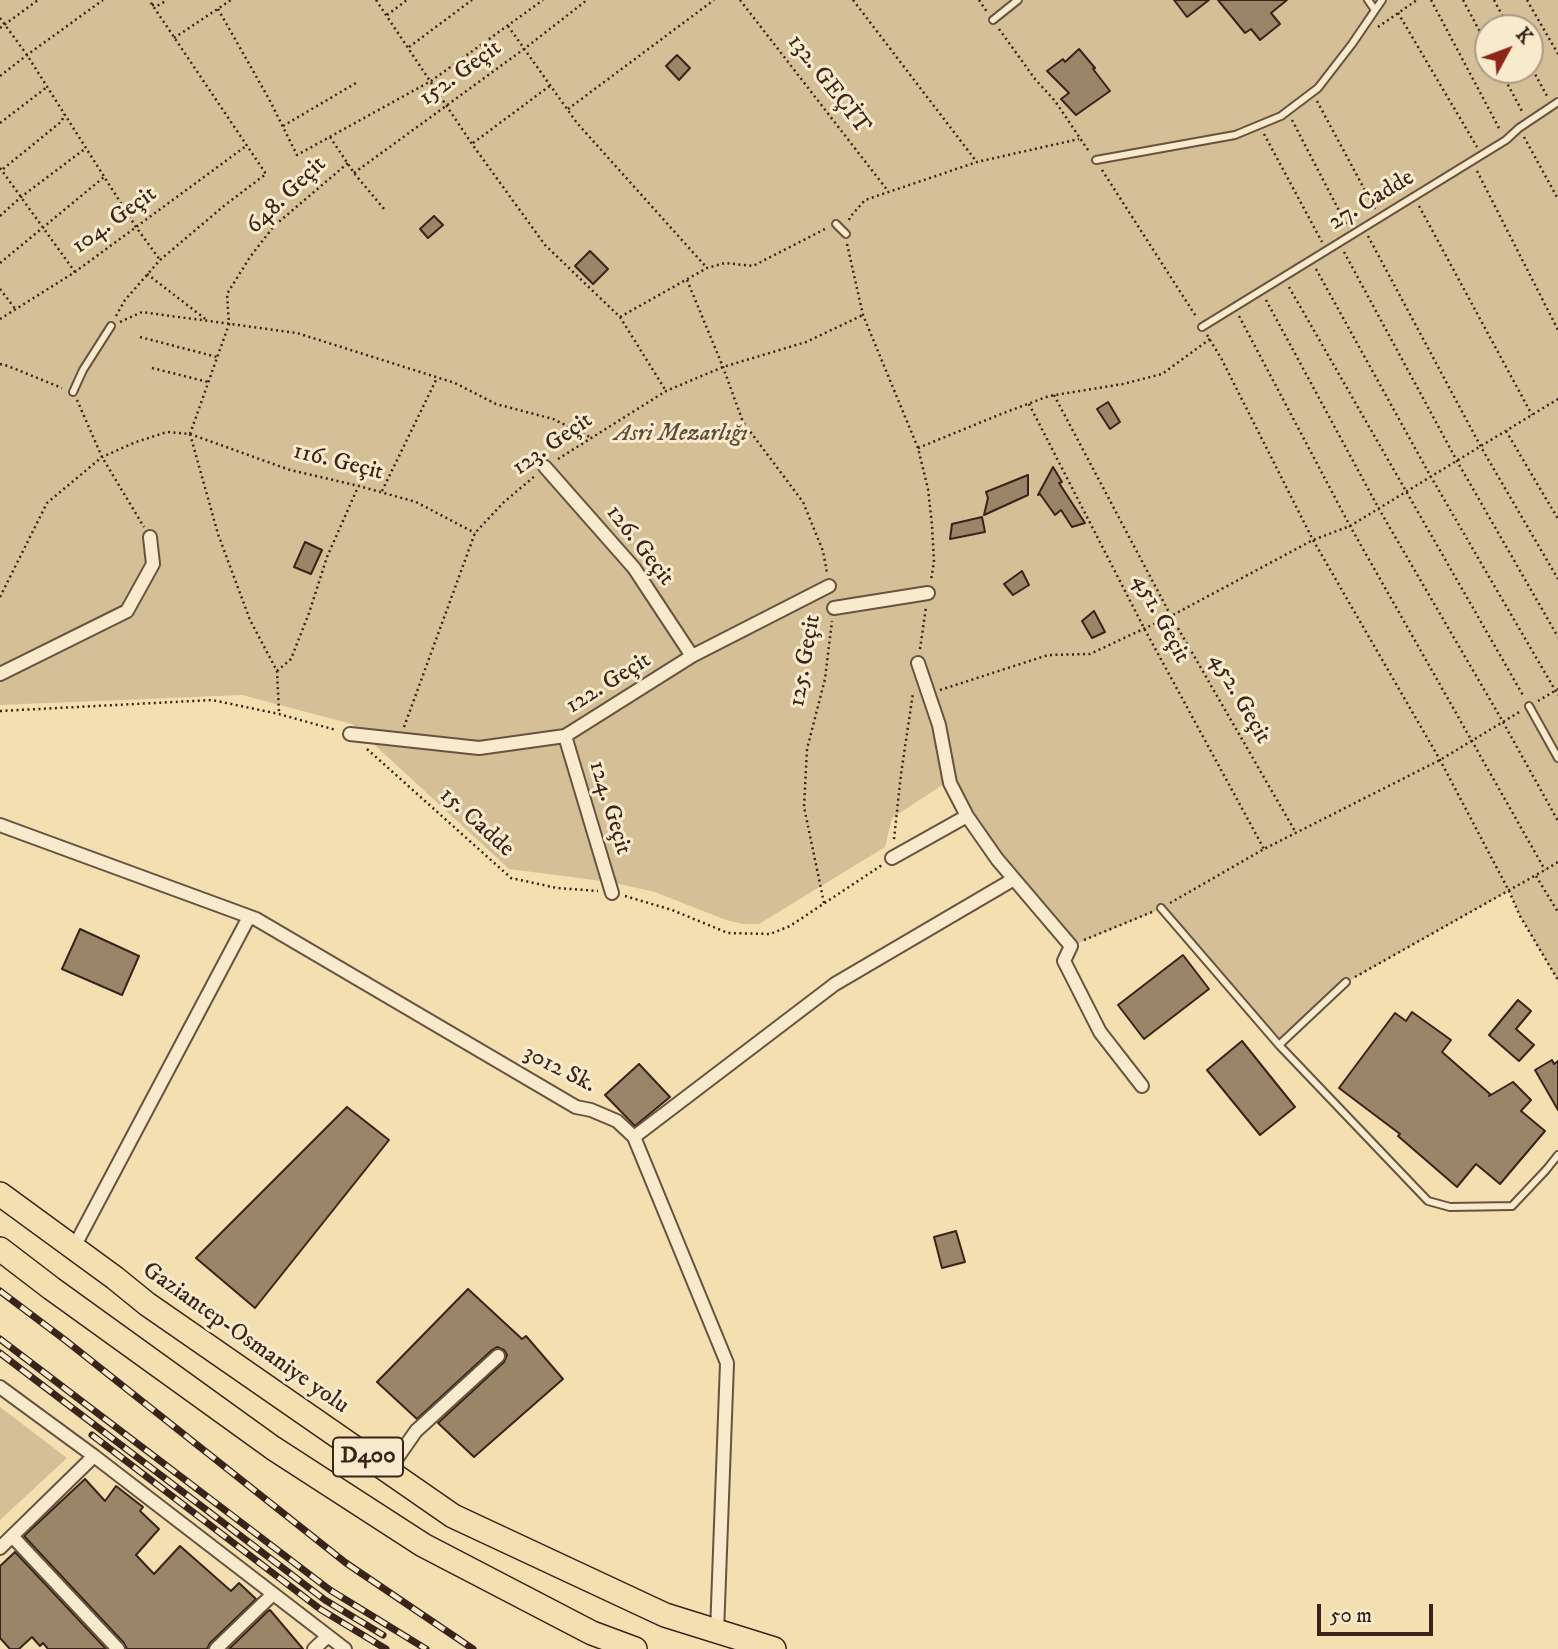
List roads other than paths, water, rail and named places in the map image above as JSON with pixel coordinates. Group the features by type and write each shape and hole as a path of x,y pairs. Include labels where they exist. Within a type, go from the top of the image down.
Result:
{"highway":[{"name":"Gaziantep-Osmaniye yolu","path":"0,1194 147,1304 453,1516 665,1615 774,1649"},
{"name":"D400","path":"0,1249 273,1448 423,1545 592,1633 635,1649"}],"street":[{"name":"126. Geçit","path":"545,467 634,568 692,656"},
{"path":"0,674 127,611 153,564 149,537"},
{"name":"122. Geçit","path":"350,734 479,748 565,736 692,656 830,586"},
{"path":"834,608 928,593"},
{"path":"918,663 939,726 950,783 967,816 997,859 1071,946 1064,961 1100,1032 1142,1086"},
{"name":"124. Geçit","path":"565,736 612,893"},
{"path":"892,858 967,816"},
{"name":"3012 Sk.","path":"0,825 249,917 576,1107 617,1121 634,1137"},
{"path":"717,1632 727,1363 634,1137 835,984 1014,879"},
{"path":"73,1249 249,917"},
{"path":"388,1471 416,1431 498,1356"},
{"path":"0,1387 345,1649"},
{"path":"0,1548 94,1456"},
{"path":"12,1536 118,1649"},
{"path":"216,1649 273,1594"},
{"path":"314,1649 328,1636"}],"lane":[{"path":"993,20 1018,0"},
{"path":"1368,0 1375,10"},
{"path":"1096,160 1236,135 1280,116 1318,88 1382,0"},
{"name":"27. Cadde","path":"1202,327 1472,162 1555,104"},
{"path":"836,224 846,234"},
{"path":"73,392 83,370 111,326"},
{"path":"1529,706 1558,758"},
{"path":"1161,908 1279,1045 1428,1200 1450,1207 1512,1206 1558,1155"},
{"path":"1279,1045 1346,982"}],"railway":[{"path":"0,1291 346,1563 473,1649"},
{"path":"0,1339 330,1590 426,1649"},
{"path":"0,1353 325,1600 383,1635"},
{"path":"92,1435 320,1609 386,1649"}],"park label":[{"name":"Asri Mezarlığı","path":"681,435"}]}
